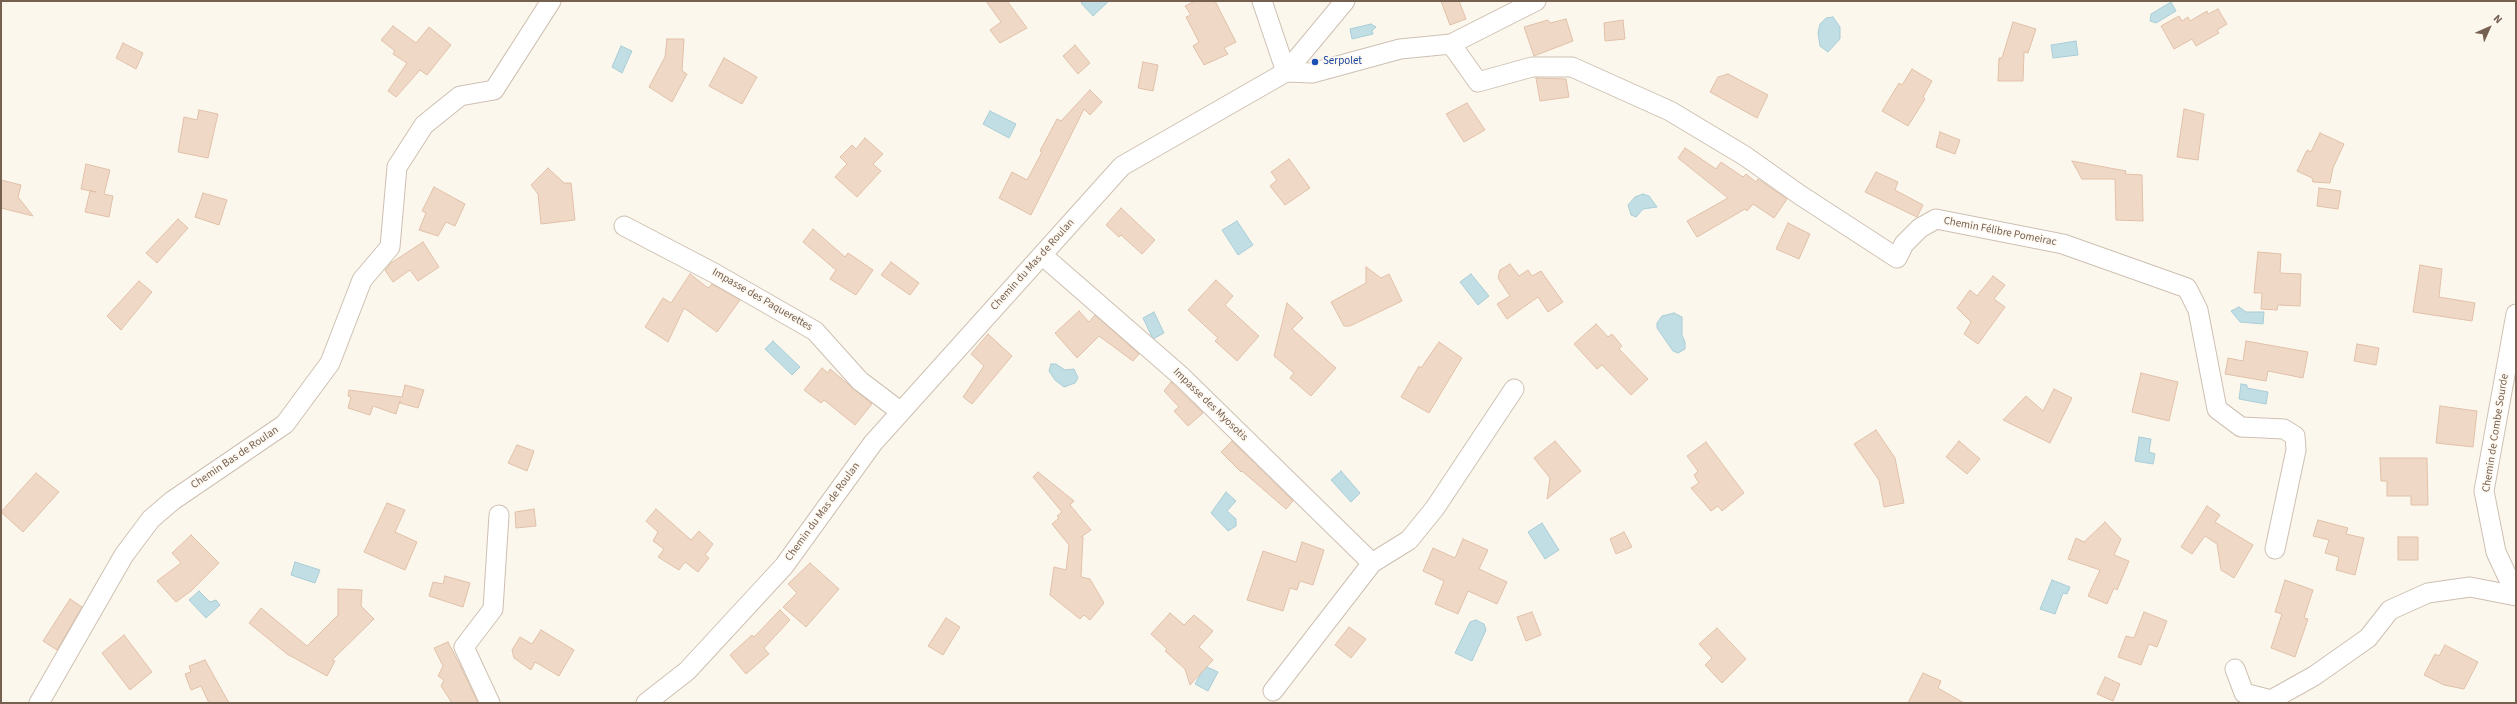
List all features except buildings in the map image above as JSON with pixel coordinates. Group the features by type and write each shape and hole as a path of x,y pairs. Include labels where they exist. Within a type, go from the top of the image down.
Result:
{"street":[{"name":"Chemin Bas de Roulan","path":"39,703 124,555 151,519 172,501 285,424 330,363 362,280 390,247 397,167 424,125 436,115 460,96 494,90 551,1"},
{"path":"1262,1 1286,72"},
{"path":"1286,72 1345,1"},
{"path":"1286,72 1312,73 1400,49 1451,44 1536,1"},
{"name":"Chemin Félibre Pomeirac","path":"1451,44 1478,82 1532,67 1572,67 1657,104 1745,156 1800,196 1897,258 1904,244 1920,228 1936,219 2062,244 2187,288 2198,310 2217,409 2241,427 2284,429 2295,436 2296,450 2275,549"},
{"name":"Chemin du Mas de Roulan","path":"646,703 687,671 784,566 873,443 1122,166 1286,72"},
{"name":"Impasse des Paquerettes","path":"624,226 714,273 815,331 860,381 901,412"},
{"name":"Impasse des Myosotis","path":"1042,255 1182,376 1372,563"},
{"name":"Chemin de Combe Sourde","path":"2516,314 2484,491 2496,552 2516,595"},
{"path":"1273,691 1372,563 1409,540 1435,508 1514,390"},
{"path":"490,703 464,647 493,609 499,515"},
{"path":"2235,669 2244,693 2271,700 2314,676 2368,638 2390,610 2428,593 2470,587 2516,595"}],"water":[{"path":"1084,1 1109,1 1093,16 1081,3"},
{"path":"2171,2 2176,11 2156,23 2150,21 2151,14"},
{"path":"1833,17 1840,27 1840,39 1828,52 1820,46 1818,33 1820,24 1826,18"},
{"path":"1371,24 1376,27 1372,31 1373,34 1352,39 1350,29"},
{"path":"2076,41 2078,55 2053,58 2051,45"},
{"path":"621,46 632,51 622,73 612,67"},
{"path":"990,111 1016,124 1009,138 983,124"},
{"path":"1643,194 1649,196 1657,207 1643,209 1636,217 1631,215 1628,205 1635,197"},
{"path":"1237,221 1253,245 1238,255 1222,230"},
{"path":"1471,274 1489,296 1478,305 1460,282"},
{"path":"2239,307 2246,312 2264,312 2263,324 2240,322 2231,311"},
{"path":"1154,312 1164,333 1153,339 1143,318"},
{"path":"1674,313 1682,317 1682,335 1685,342 1685,349 1678,353 1673,351 1657,328 1657,323 1662,316"},
{"path":"773,341 800,367 792,375 765,349"},
{"path":"1051,364 1056,364 1065,370 1074,369 1078,378 1075,383 1064,387 1055,380 1049,371"},
{"path":"2241,384 2247,385 2247,388 2268,392 2266,404 2239,399"},
{"path":"2139,437 2151,439 2149,452 2155,454 2153,464 2135,461"},
{"path":"1341,471 1360,493 1351,502 1331,480"},
{"path":"1226,492 1236,501 1227,511 1236,519 1236,526 1228,531 1211,513"},
{"path":"1542,523 1559,550 1545,559 1528,532"},
{"path":"295,562 320,570 315,583 291,575"},
{"path":"2052,580 2070,587 2067,594 2063,593 2055,614 2040,609"},
{"path":"199,591 210,602 216,600 220,605 206,618 189,600"},
{"path":"1476,620 1484,624 1486,630 1472,661 1455,653 1470,622"},
{"path":"1207,667 1218,672 1208,691 1195,684 1204,668"}],"place":[{"name":"Serpolet","path":"1315,62"}]}
